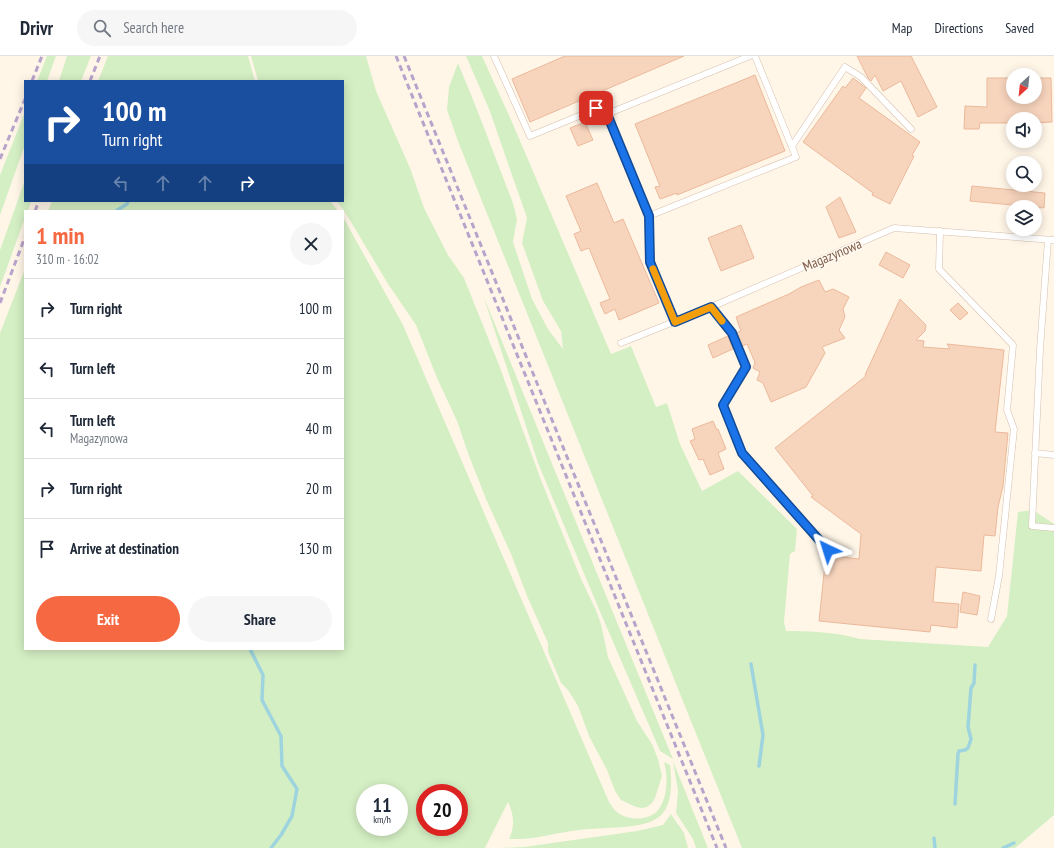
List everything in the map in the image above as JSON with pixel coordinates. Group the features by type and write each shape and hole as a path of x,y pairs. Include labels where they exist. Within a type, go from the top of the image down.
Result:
{"lane":[{"path":"494,56 530,136 596,108 607,114 649,216 650,262 675,322"},
{"path":"607,114 750,56"},
{"path":"649,216 796,157 755,56"},
{"path":"792,146 845,66 860,78 911,129"},
{"name":"Magazynowa","path":"621,343 711,307 894,228 1051,240"},
{"path":"940,231 939,269 1013,345 1007,410 1014,429 999,576 991,618"},
{"path":"1051,240 1040,349 1032,526 1054,528"},
{"path":"711,307 732,333 746,367 723,405 742,453 828,550"},
{"path":"1035,453 1054,455"}],"green space":[{"path":"47,56 56,56 47,80 37,80"},
{"path":"67,56 91,56 81,80 59,80"},
{"path":"108,56 248,56 255,80 98,80"},
{"path":"251,56 366,56 376,91 410,168 424,208 448,255 464,278 499,365 541,480 581,579 596,610 601,624 608,657 637,721 652,744 658,759 662,776 655,798 647,807 636,807 621,800 615,791 607,770 589,736 578,706 568,690 561,683 548,652 548,643 527,596 511,554 486,499 457,421 437,378 416,325 388,284 338,202 344,202 344,80 258,80"},
{"path":"466,56 482,56 512,122 611,354 631,346 656,407 667,403 680,444 702,491 738,471 797,529 795,551 790,554 784,622 786,631 833,633 860,639 988,647 1007,616 1018,512 1033,510 1054,524 1054,815 1015,848 742,848 459,144 447,110 449,87 458,63 513,203 517,219 513,242 532,299 548,329 563,349 561,331 543,301 522,243 527,218 489,109"},
{"path":"24,115 24,148 0,215 0,175"},
{"path":"24,183 24,202 31,202 28,210 24,210 24,221 0,287 0,250"},
{"path":"52,202 331,202 337,210 48,210"},
{"path":"344,219 403,325 609,802 616,811 627,817 644,818 654,814 664,799 666,774 664,762 670,765 671,786 669,800 664,812 652,821 635,826 569,831 533,838 509,839 513,820 512,811 508,802 485,848 0,848 0,333 24,272 24,650 344,650"},
{"path":"483,295 673,759 660,751 538,463"},
{"path":"673,761 708,848 696,848 693,839 676,813 678,791"},
{"path":"671,814 684,833 688,848 501,848 524,847 637,831 663,825"}],"building":[{"path":"565,56 684,56 530,122 512,79"},
{"path":"857,56 911,56 937,107 918,117 901,81 883,91 875,75 871,81 868,78"},
{"path":"755,75 785,151 677,195 677,193 660,199 655,187 660,186 635,124"},
{"path":"853,78 866,88 859,98 920,142 912,155 914,156 890,204 872,195 873,193 803,142 843,86 845,88"},
{"path":"987,78 1006,78 1006,104 1042,104 1042,78 1051,78 1052,122 1042,123 1042,112 1006,112 1006,123 980,123 979,129 964,129 965,106 987,107"},
{"path":"585,122 593,140 578,146 570,128"},
{"path":"597,183 614,223 623,219 659,303 619,320 615,309 605,314 600,303 610,299 589,248 581,251 574,234 581,231 566,196"},
{"path":"972,186 1006,189 1006,192 1045,193 1044,208 1042,208 1042,200 1006,200 1006,204 970,201"},
{"path":"840,197 856,232 839,238 826,207"},
{"path":"741,225 754,258 721,271 708,238"},
{"path":"886,252 910,265 903,278 879,265"},
{"path":"819,280 825,292 833,289 849,297 843,309 845,317 839,330 845,338 822,347 825,353 806,387 771,402 763,383 757,380 760,372 753,368 755,363 747,344 742,346 736,333 741,331 736,317"},
{"path":"900,299 926,325 925,331 916,340 924,341 923,347 950,349 947,344 1004,350 995,432 1008,433 1003,486 998,507 995,536 984,535 981,571 936,567 933,602 959,604 957,628 931,625 930,632 819,621 826,555 859,559 861,534 811,497 813,496 775,448 866,376 865,375"},
{"path":"958,303 968,313 960,320 950,310"},
{"path":"728,336 733,349 713,358 708,345"},
{"path":"713,421 726,449 718,453 724,469 710,475 703,459 699,460 690,441 695,439 692,429"},
{"path":"963,592 980,596 977,615 960,612"}],"waterway":[{"path":"118,210 128,202"},
{"path":"250,650 263,675 262,700 281,736 282,766 297,789 292,816 281,835 271,848"},
{"path":"751,664 763,735 759,766"},
{"path":"955,804 958,754 959,751 968,748 971,739 968,727 971,688 974,683 975,665"},
{"path":"934,838 935,848"},
{"path":"1003,848 1014,843"}],"railway":[{"path":"32,80 42,56"},
{"path":"90,80 100,56"},
{"path":"396,56 717,848"},
{"path":"404,56 726,848"},
{"path":"0,159 24,101"},
{"path":"35,210 39,202"},
{"path":"0,303 24,240"}],"slow traffic":[{"path":"653,269 675,322 711,307 722,321"}],"route":[{"path":"596,108 607,114 649,216 650,262 675,322 711,307 732,333 746,367 723,405 742,453 828,550"}]}
